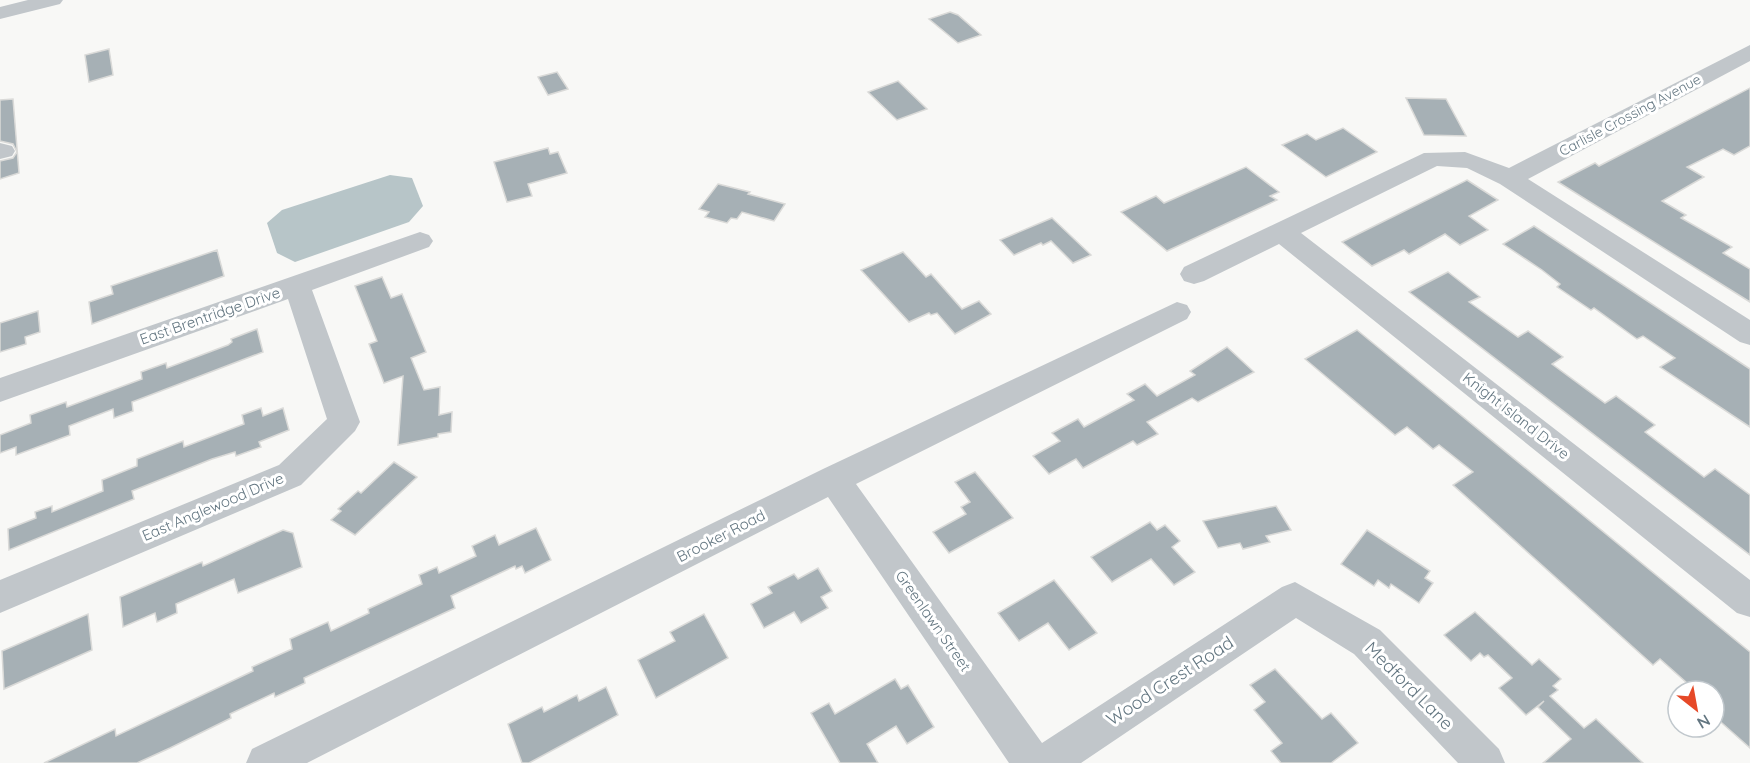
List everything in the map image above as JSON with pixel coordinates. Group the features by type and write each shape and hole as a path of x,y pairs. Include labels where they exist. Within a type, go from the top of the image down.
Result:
{"street":[{"path":"0,13 53,0"},
{"name":"Carlisle Crossing Avenue","path":"1509,178 1750,52"},
{"path":"1194,274 1433,158 1465,157 1485,164 1509,178 1750,334"},
{"name":"Knight Island Drive","path":"1282,232 1750,601"},
{"name":"East Brentridge Drive","path":"0,390 420,241"},
{"name":"East Anglewood Drive","path":"0,597 290,475 344,422 297,285"},
{"name":"Brooker Road","path":"266,763 834,479 1177,312"},
{"name":"Greenlawn Street","path":"834,479 1032,763"},
{"name":"Wood Crest Road","path":"1046,763 1295,598"},
{"name":"Medford Lane","path":"1295,598 1367,642 1485,763"}],"shaded area":[{"path":"390,175 412,178 423,206 409,222 295,262 277,253 267,223 282,210"}],"building":[{"path":"950,12 958,15 981,35 958,43 929,19"},
{"path":"109,49 113,75 89,82 85,55"},
{"path":"557,72 568,89 548,95 538,77"},
{"path":"898,81 927,109 897,120 868,92"},
{"path":"1750,88 1750,146 1734,155 1723,149 1687,167 1704,177 1662,201 1686,215 1681,218 1732,247 1723,253 1750,269 1750,302 1558,182 1595,163 1599,166"},
{"path":"1406,98 1446,99 1466,136 1424,135"},
{"path":"13,99 19,173 0,179 0,161 13,158 17,152 13,144 0,141 0,100"},
{"path":"1343,128 1377,152 1326,177 1282,145 1307,134 1316,140"},
{"path":"548,148 550,154 558,152 567,173 528,184 532,196 507,202 494,162"},
{"path":"1246,167 1279,192 1270,196 1277,200 1167,251 1121,212 1156,196 1164,203"},
{"path":"1467,180 1498,200 1469,216 1488,230 1460,245 1445,234 1409,254 1404,250 1372,266 1342,242"},
{"path":"718,184 785,204 774,221 742,212 737,219 731,218 727,223 705,217 709,212 699,209"},
{"path":"1052,218 1091,255 1073,263 1051,241 1014,255 1000,240"},
{"path":"1534,226 1750,369 1750,427 1660,367 1675,358 1643,336 1637,339 1594,308 1591,310 1557,287 1560,284 1542,270 1503,244"},
{"path":"217,250 224,276 92,324 89,302 113,294 111,286"},
{"path":"903,252 926,277 931,274 962,309 979,301 991,314 955,334 937,313 931,315 929,313 909,322 861,270"},
{"path":"1448,272 1480,297 1469,302 1518,337 1528,331 1563,357 1552,364 1605,403 1616,396 1655,425 1645,432 1704,477 1715,469 1750,495 1750,555 1409,292"},
{"path":"382,277 391,298 402,294 426,352 411,358 424,390 440,387 439,415 452,412 451,432 398,445 403,376 384,383 369,344 377,341 355,286"},
{"path":"38,311 40,332 25,337 26,344 0,352 0,323"},
{"path":"257,329 263,352 132,402 133,411 114,418 113,409 69,426 70,435 16,455 16,447 0,453 0,435 31,423 30,415 66,402 67,407 142,379 141,372 166,363 167,368 228,345 232,342 231,339"},
{"path":"1357,330 1750,652 1750,748 1726,727 1726,679 1682,679 1660,659 1653,665 1453,485 1473,472 1439,445 1433,449 1407,427 1395,435 1305,359"},
{"path":"1227,347 1254,372 1198,402 1192,398 1147,422 1158,434 1137,445 1133,441 1083,468 1076,459 1049,474 1033,456 1060,441 1052,433 1078,419 1084,427 1134,400 1127,394 1145,384 1157,396 1195,375 1190,371"},
{"path":"261,408 263,416 283,408 289,430 259,442 261,447 236,456 235,452 212,459 132,491 134,499 9,550 8,529 36,518 35,512 52,506 52,512 103,491 102,480 137,466 137,459 183,441 184,447 244,424 242,415"},
{"path":"394,462 417,477 355,535 331,520 341,511 338,509 358,491 361,493"},
{"path":"975,472 1013,518 949,553 933,532 966,514 961,507 970,502 955,482"},
{"path":"1276,506 1291,530 1266,536 1270,542 1243,549 1240,543 1218,548 1203,521"},
{"path":"1150,522 1157,530 1165,525 1180,541 1172,547 1195,572 1174,585 1151,559 1112,582 1091,557"},
{"path":"536,528 551,560 525,573 522,566 516,569 515,566 451,596 455,608 304,678 305,683 275,697 274,693 230,714 231,718 170,748 137,763 44,763 115,729 116,736 253,671 252,667 292,649 290,639 328,622 331,631 369,613 368,609 422,584 419,575 437,567 439,573 476,556 472,546 495,535 499,545"},
{"path":"283,530 293,533 302,567 238,593 234,579 176,604 177,613 157,622 155,613 123,627 120,597 202,562 203,566"},
{"path":"1367,530 1430,571 1425,578 1433,583 1419,603 1391,584 1389,588 1378,580 1374,586 1341,564"},
{"path":"818,568 832,591 821,597 828,608 801,623 794,612 764,628 751,604 772,593 768,587 794,574 798,579"},
{"path":"1054,580 1097,633 1069,650 1048,623 1019,641 998,613"},
{"path":"1475,612 1532,665 1539,659 1561,679 1553,686 1558,690 1550,696 1584,728 1596,719 1643,763 1543,763 1571,739 1538,707 1544,701 1526,715 1499,688 1512,678 1488,655 1484,657 1480,653 1471,661 1444,635"},
{"path":"88,614 92,650 4,689 2,651"},
{"path":"704,614 728,658 656,698 638,660 675,641 670,632"},
{"path":"1275,669 1322,719 1331,713 1358,743 1331,763 1281,763 1271,751 1282,743 1254,710 1265,702 1250,685"},
{"path":"895,679 901,689 908,685 934,727 907,744 896,726 867,744 878,763 840,763 811,713 829,703 835,714"},
{"path":"606,687 618,715 529,763 522,763 508,724 542,707 544,712 577,695 579,701"}]}
